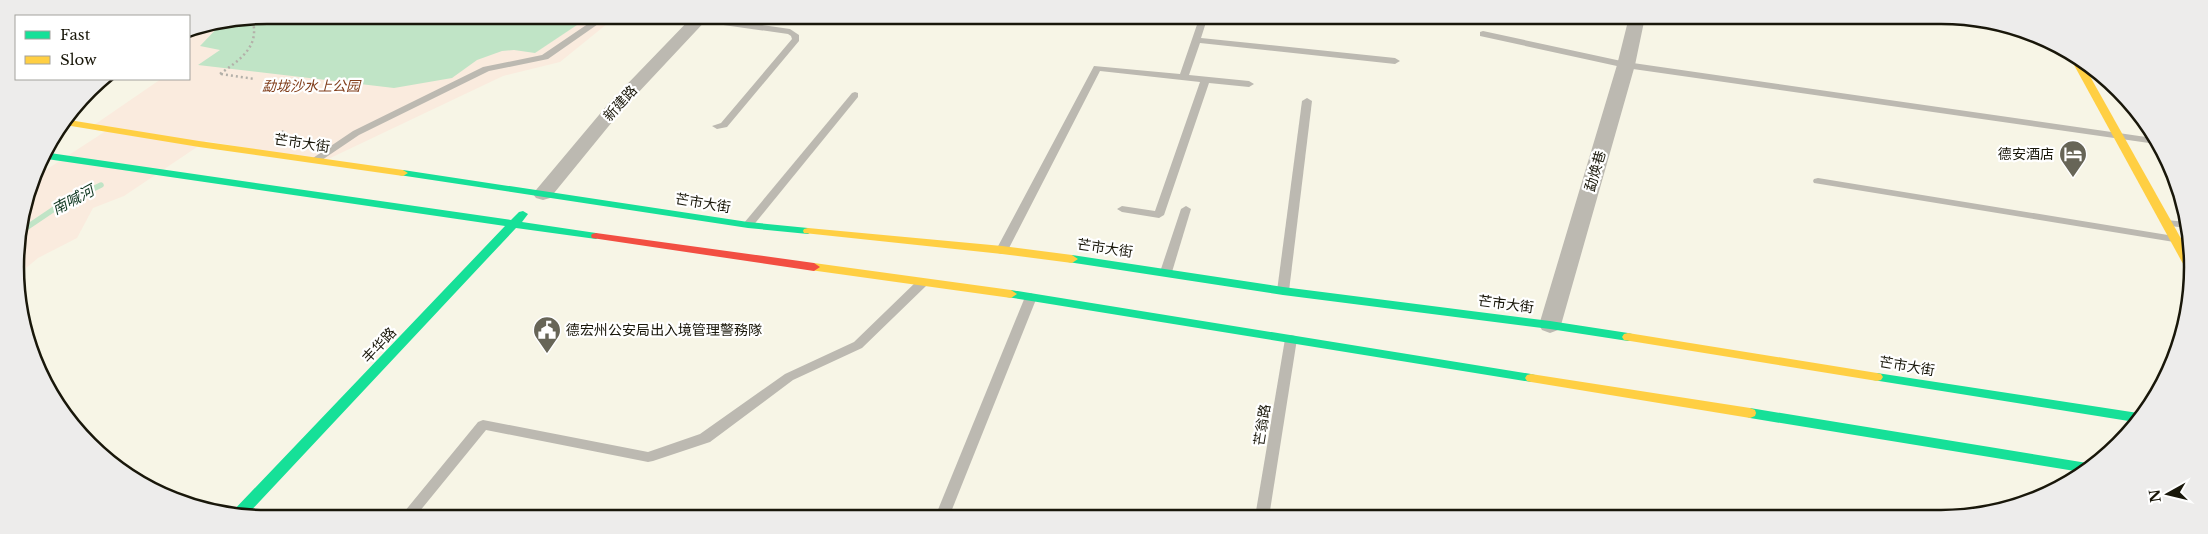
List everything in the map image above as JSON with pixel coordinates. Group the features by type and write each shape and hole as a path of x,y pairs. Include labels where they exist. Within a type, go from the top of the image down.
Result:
{"main road":[{"path":"2081,68 2184,255"},
{"name":"芒市大街","path":"71,123 199,144 748,224 1002,250 1166,272 1283,291 1550,325 2132,417"},
{"path":"50,156 922,283 1031,297 2079,467"},
{"name":"丰华路","path":"244,509 543,194"}],"street":[{"name":"新建路","path":"543,194 615,107 693,24"},
{"name":"勐焕巷","path":"1550,325 1626,65 1635,24"}],"lane":[{"path":"315,160 356,133 486,69 545,57 594,24"},
{"path":"717,126 724,126 796,39 795,35 790,32 742,24"},
{"path":"1184,78 1201,24"},
{"path":"1483,34 1626,65 2119,138 2149,141"},
{"path":"1196,40 1395,60"},
{"path":"1002,250 1097,68 1249,84"},
{"path":"1122,210 1159,215 1205,80"},
{"path":"748,224 855,95"},
{"path":"1283,291 1307,101"},
{"path":"1818,181 2176,240"},
{"path":"1166,272 1186,209"},
{"path":"2167,223 2181,224"},
{"path":"413,510 483,425 648,457 704,438 789,377 858,344 922,283"},
{"path":"945,510 1031,297"},
{"name":"芒翁路","path":"1263,510 1291,339"}],"path":[{"path":"254,24 256,33 251,48 244,56 220,74 255,80"}],"green space":[{"name":"勐垅沙水上公园","path":"251,24 607,24 560,62 503,76 324,161 206,141 124,196 93,208 77,238 38,258 24,270 24,251 28,220 43,172 112,127 94,125 160,80 190,80 190,37 220,28"}],"shaded area":[{"path":"251,24 578,24 535,53 514,50 502,51 477,60 452,78 394,88 198,65 220,50 200,46 216,29"}],"waterway":[{"name":"南喊河","path":"27,227 60,205 101,185"}],"traffic: fast":[{"path":"50,156 596,236"},
{"path":"403,173 748,225 808,231"},
{"path":"244,509 523,214"},
{"path":"1072,259 1283,291 1550,325 1628,337"},
{"path":"1011,294 1531,378"},
{"path":"1877,377 2132,417"},
{"path":"1750,413 2079,467"}],"traffic: slow":[{"path":"2081,68 2184,255"},
{"path":"71,123 199,144 403,173"},
{"path":"808,231 1002,250 1072,259"},
{"path":"814,267 1011,294"},
{"path":"1628,337 1877,377"},
{"path":"1531,378 1750,413"}],"traffic: jam":[{"path":"596,236 814,267"}],"place":[{"name":"德安酒店","path":"2073,178"},
{"name":"德宏州公安局出入境管理警務隊","path":"547,354"}]}
